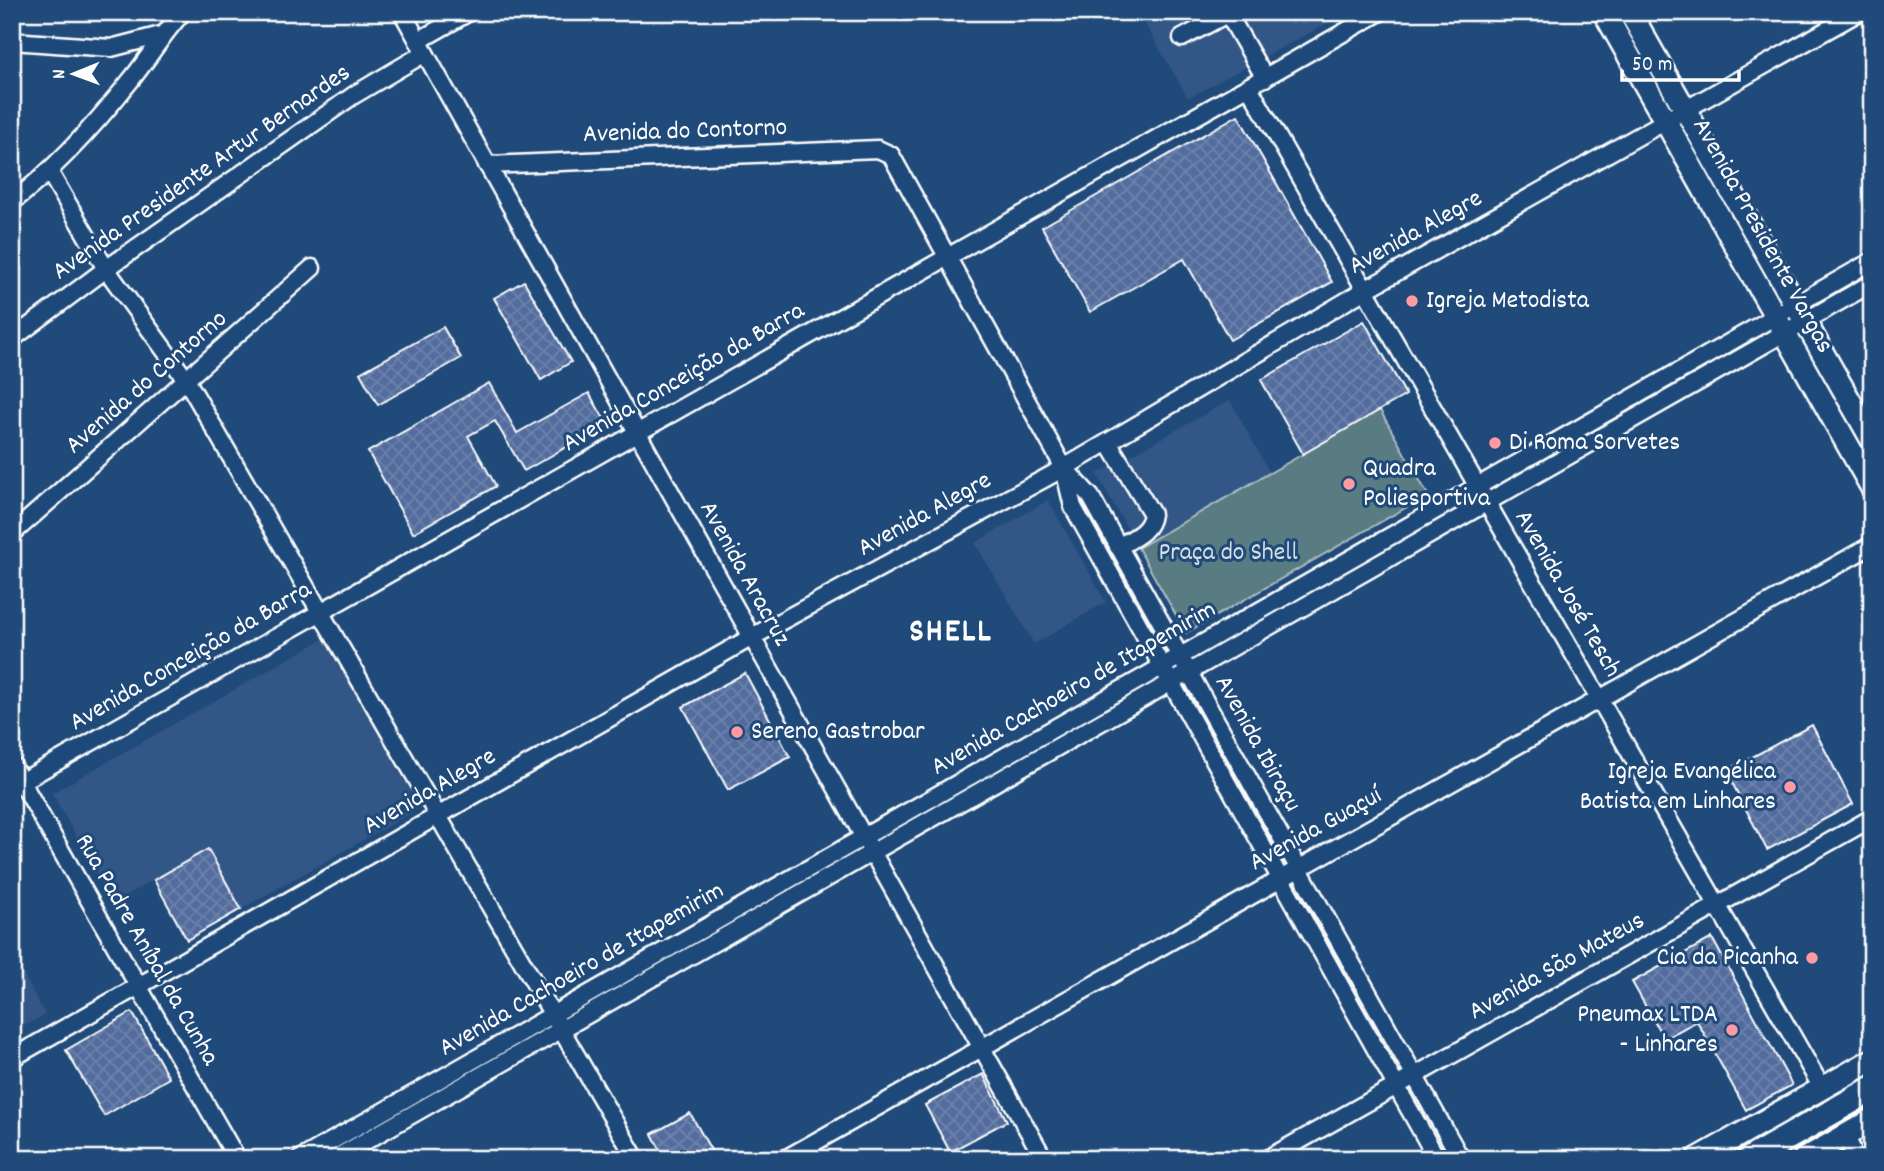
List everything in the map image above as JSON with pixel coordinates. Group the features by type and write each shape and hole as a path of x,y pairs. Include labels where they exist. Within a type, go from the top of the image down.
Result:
{"highway":[{"path":"1750,1159 1872,1089"}],"main road":[{"name":"Avenida Presidente Vargas","path":"1604,12 1872,488"},
{"name":"Avenida Presidente Vargas","path":"1630,12 1872,440"},
{"path":"1697,1159 1872,1060"},
{"path":"1804,1159 1872,1120"}],"street":[{"path":"12,202 50,173 130,82 161,35 183,12"},
{"name":"Avenida Aracruz","path":"402,12 1044,1159"},
{"name":"Avenida Presidente Artur Bernardes","path":"12,339 106,269 469,12"},
{"name":"Avenida Conceição da Barra","path":"17,784 1380,12"},
{"name":"Avenida Alegre","path":"12,1058 752,637 1064,468 1365,290 1859,12"},
{"path":"1182,38 1229,13 1265,78"},
{"path":"12,41 111,48 161,35"},
{"name":"Avenida José Tesch","path":"1249,87 1822,1088"},
{"name":"Avenida do Contorno","path":"487,165 885,151"},
{"name":"Avenida Ibiraçu","path":"885,151 949,256 1064,468 1091,498 1461,1159"},
{"path":"50,173 106,269 187,381 636,1159"},
{"name":"Avenida Cachoeiro de Itapemirim","path":"300,1159 557,1022 864,837 1478,486 1780,325 1872,261"},
{"name":"Avenida do Contorno","path":"12,534 312,268"},
{"path":"1800,313 1872,283"},
{"path":"334,1159 557,1022 872,852 1189,672 1487,502 1780,325"},
{"path":"1108,442 1152,514 1151,524 1145,530 1118,547"},
{"name":"Avenida Ibiraçu","path":"1064,468 1073,507 1437,1159"},
{"name":"Avenida Guaçuí","path":"785,1159 1872,545"},
{"name":"Rua Padre Aníbal da Cunha","path":"12,765 17,784 139,986 237,1159"},
{"name":"Avenida São Mateus","path":"1267,1159 1872,818"},
{"path":"1845,1135 1857,1159"}],"shaded area":[{"path":"1138,12 1348,12 1188,98"},
{"path":"1230,400 1270,473 1138,548 1097,474"},
{"path":"1048,500 1106,602 1034,644 975,543"},
{"path":"325,638 420,808 241,909 207,849 113,903 52,793"},
{"path":"15,958 45,1015 12,1033 12,960"}],"green space":[{"name":"Praça do Shell","path":"1380,410 1428,495 1186,633 1138,548"}],"building":[{"path":"1238,115 1332,282 1230,340 1184,259 1090,312 1042,227"},
{"path":"524,281 571,362 541,380 494,298"},
{"path":"1364,321 1406,395 1303,454 1261,380"},
{"path":"443,327 461,358 378,405 360,373"},
{"path":"489,383 517,433 589,393 607,424 524,471 495,421 468,436 496,486 413,533 368,452"},
{"name":"Sereno Gastrobar","path":"745,673 790,757 728,790 683,707"},
{"name":"Igreja Evangélica Batista em Linhares","path":"1812,725 1853,804 1767,850 1726,771"},
{"path":"208,849 241,909 187,940 154,880"},
{"name":"Pneumax LTDA - Linhares","path":"1712,938 1792,1085 1746,1110 1697,1021 1664,1039 1632,982"},
{"path":"132,1012 169,1078 104,1116 66,1050"},
{"path":"983,1074 1007,1121 950,1152 925,1105"},
{"path":"690,1113 716,1159 665,1159 652,1134"}],"place":[{"name":"Igreja Metodista","path":"1412,301"},
{"name":"Di Roma Sorvetes","path":"1495,443"},
{"name":"Quadra Poliesportiva","path":"1349,484"},
{"name":"Sereno Gastrobar","path":"737,732"},
{"name":"Igreja Evangélica Batista em Linhares","path":"1790,787"},
{"name":"Cia da Picanha","path":"1812,958"},
{"name":"Pneumax LTDA - Linhares","path":"1732,1030"}],"district":[{"name":"SHELL","path":"951,633"}]}
